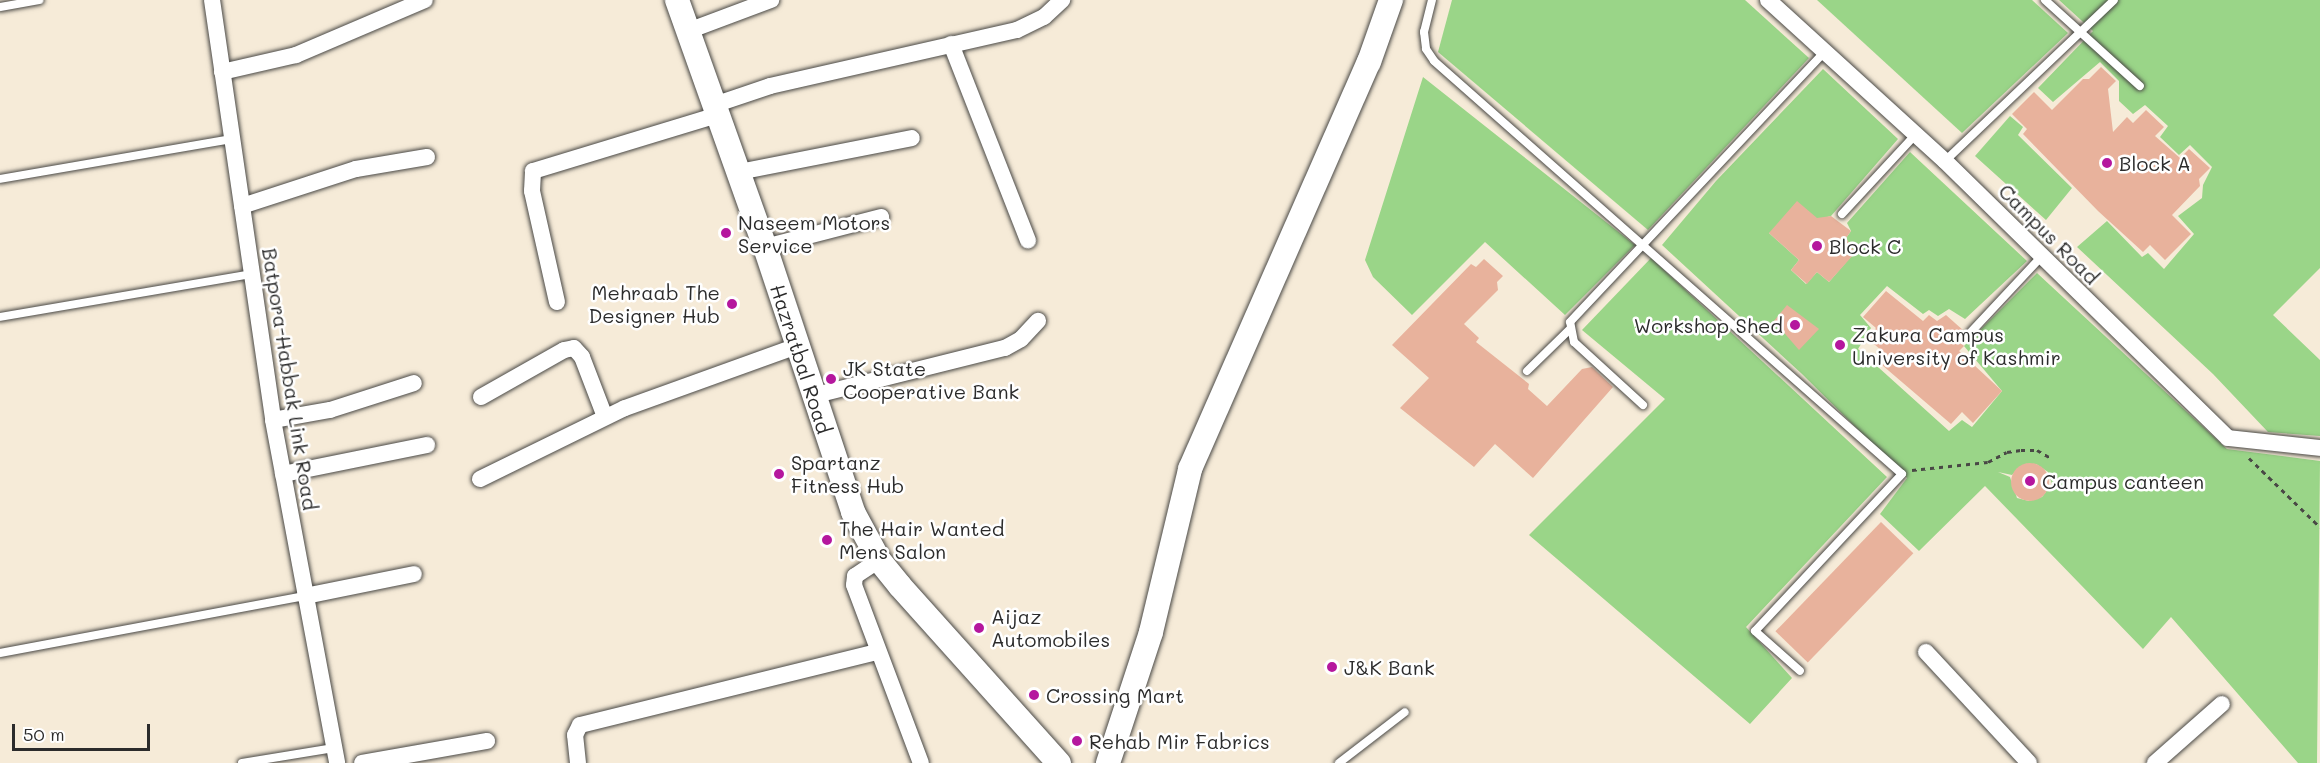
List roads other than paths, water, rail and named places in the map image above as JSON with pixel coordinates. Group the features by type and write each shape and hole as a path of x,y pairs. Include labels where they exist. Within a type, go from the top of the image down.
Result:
{"main road":[{"name":"Hazratbal Road","path":"677,0 765,247 812,396 853,512 879,560 1059,763"},
{"path":"1108,763 1151,632 1190,469 1369,62 1391,0"}],"street":[{"name":"Batpora-Habbak Link Road","path":"212,0 273,420 335,755"},
{"path":"222,72 296,55 425,0"},
{"path":"688,31 771,0"},
{"path":"557,302 532,190 533,171 716,110 770,86 1033,24 1062,0"},
{"name":"Campus Road","path":"1768,0 1945,161 2228,438 2320,448"},
{"path":"951,44 1028,240"},
{"path":"739,172 912,138"},
{"path":"242,206 356,169 427,157"},
{"path":"765,247 880,217"},
{"path":"812,396 1005,348 1022,339 1038,321"},
{"path":"480,479 605,417 687,384 797,346"},
{"path":"481,397 564,350 574,348 582,357 605,417"},
{"path":"273,420 330,410 414,383"},
{"path":"283,474 427,445"},
{"path":"879,560 855,576 854,585 921,763"},
{"path":"305,596 414,574"},
{"path":"578,763 575,735 580,725 878,652"},
{"path":"1926,652 2028,763"},
{"path":"2155,763 2222,704"},
{"path":"362,763 487,741"}],"lane":[{"path":"0,7 39,0"},
{"path":"1432,0 1424,32 1426,49 1434,61 1647,245 1902,474 1755,631 1800,671"},
{"path":"2045,0 2140,86"},
{"path":"1945,161 2115,0"},
{"path":"1527,371 1570,329 1578,313 1647,245 1825,51"},
{"path":"1842,214 1916,134"},
{"path":"0,178 231,139"},
{"path":"1970,333 2042,255"},
{"path":"0,317 251,274"},
{"path":"1570,329 1574,342 1643,405"},
{"path":"0,652 305,596"},
{"path":"1339,763 1405,712"},
{"path":"242,763 335,755"}],"place":[{"name":"Block A","path":"2107,163"},
{"name":"Naseem Motors Service","path":"726,233"},
{"name":"Block C","path":"1817,246"},
{"name":"Mehraab The Designer Hub","path":"732,304"},
{"name":"Workshop Shed","path":"1795,325"},
{"name":"Zakura Campus University of Kashmir","path":"1840,345"},
{"name":"JK State Cooperative Bank","path":"831,379"},
{"name":"Spartanz Fitness Hub","path":"779,474"},
{"name":"Campus canteen","path":"2030,481"},
{"name":"The Hair Wanted Mens Salon","path":"827,540"},
{"name":"Aijaz Automobiles","path":"979,628"},
{"name":"J&K Bank","path":"1332,667"},
{"name":"Crossing Mart","path":"1034,695"},
{"name":"Rehab Mir Fabrics","path":"1077,741"}]}
